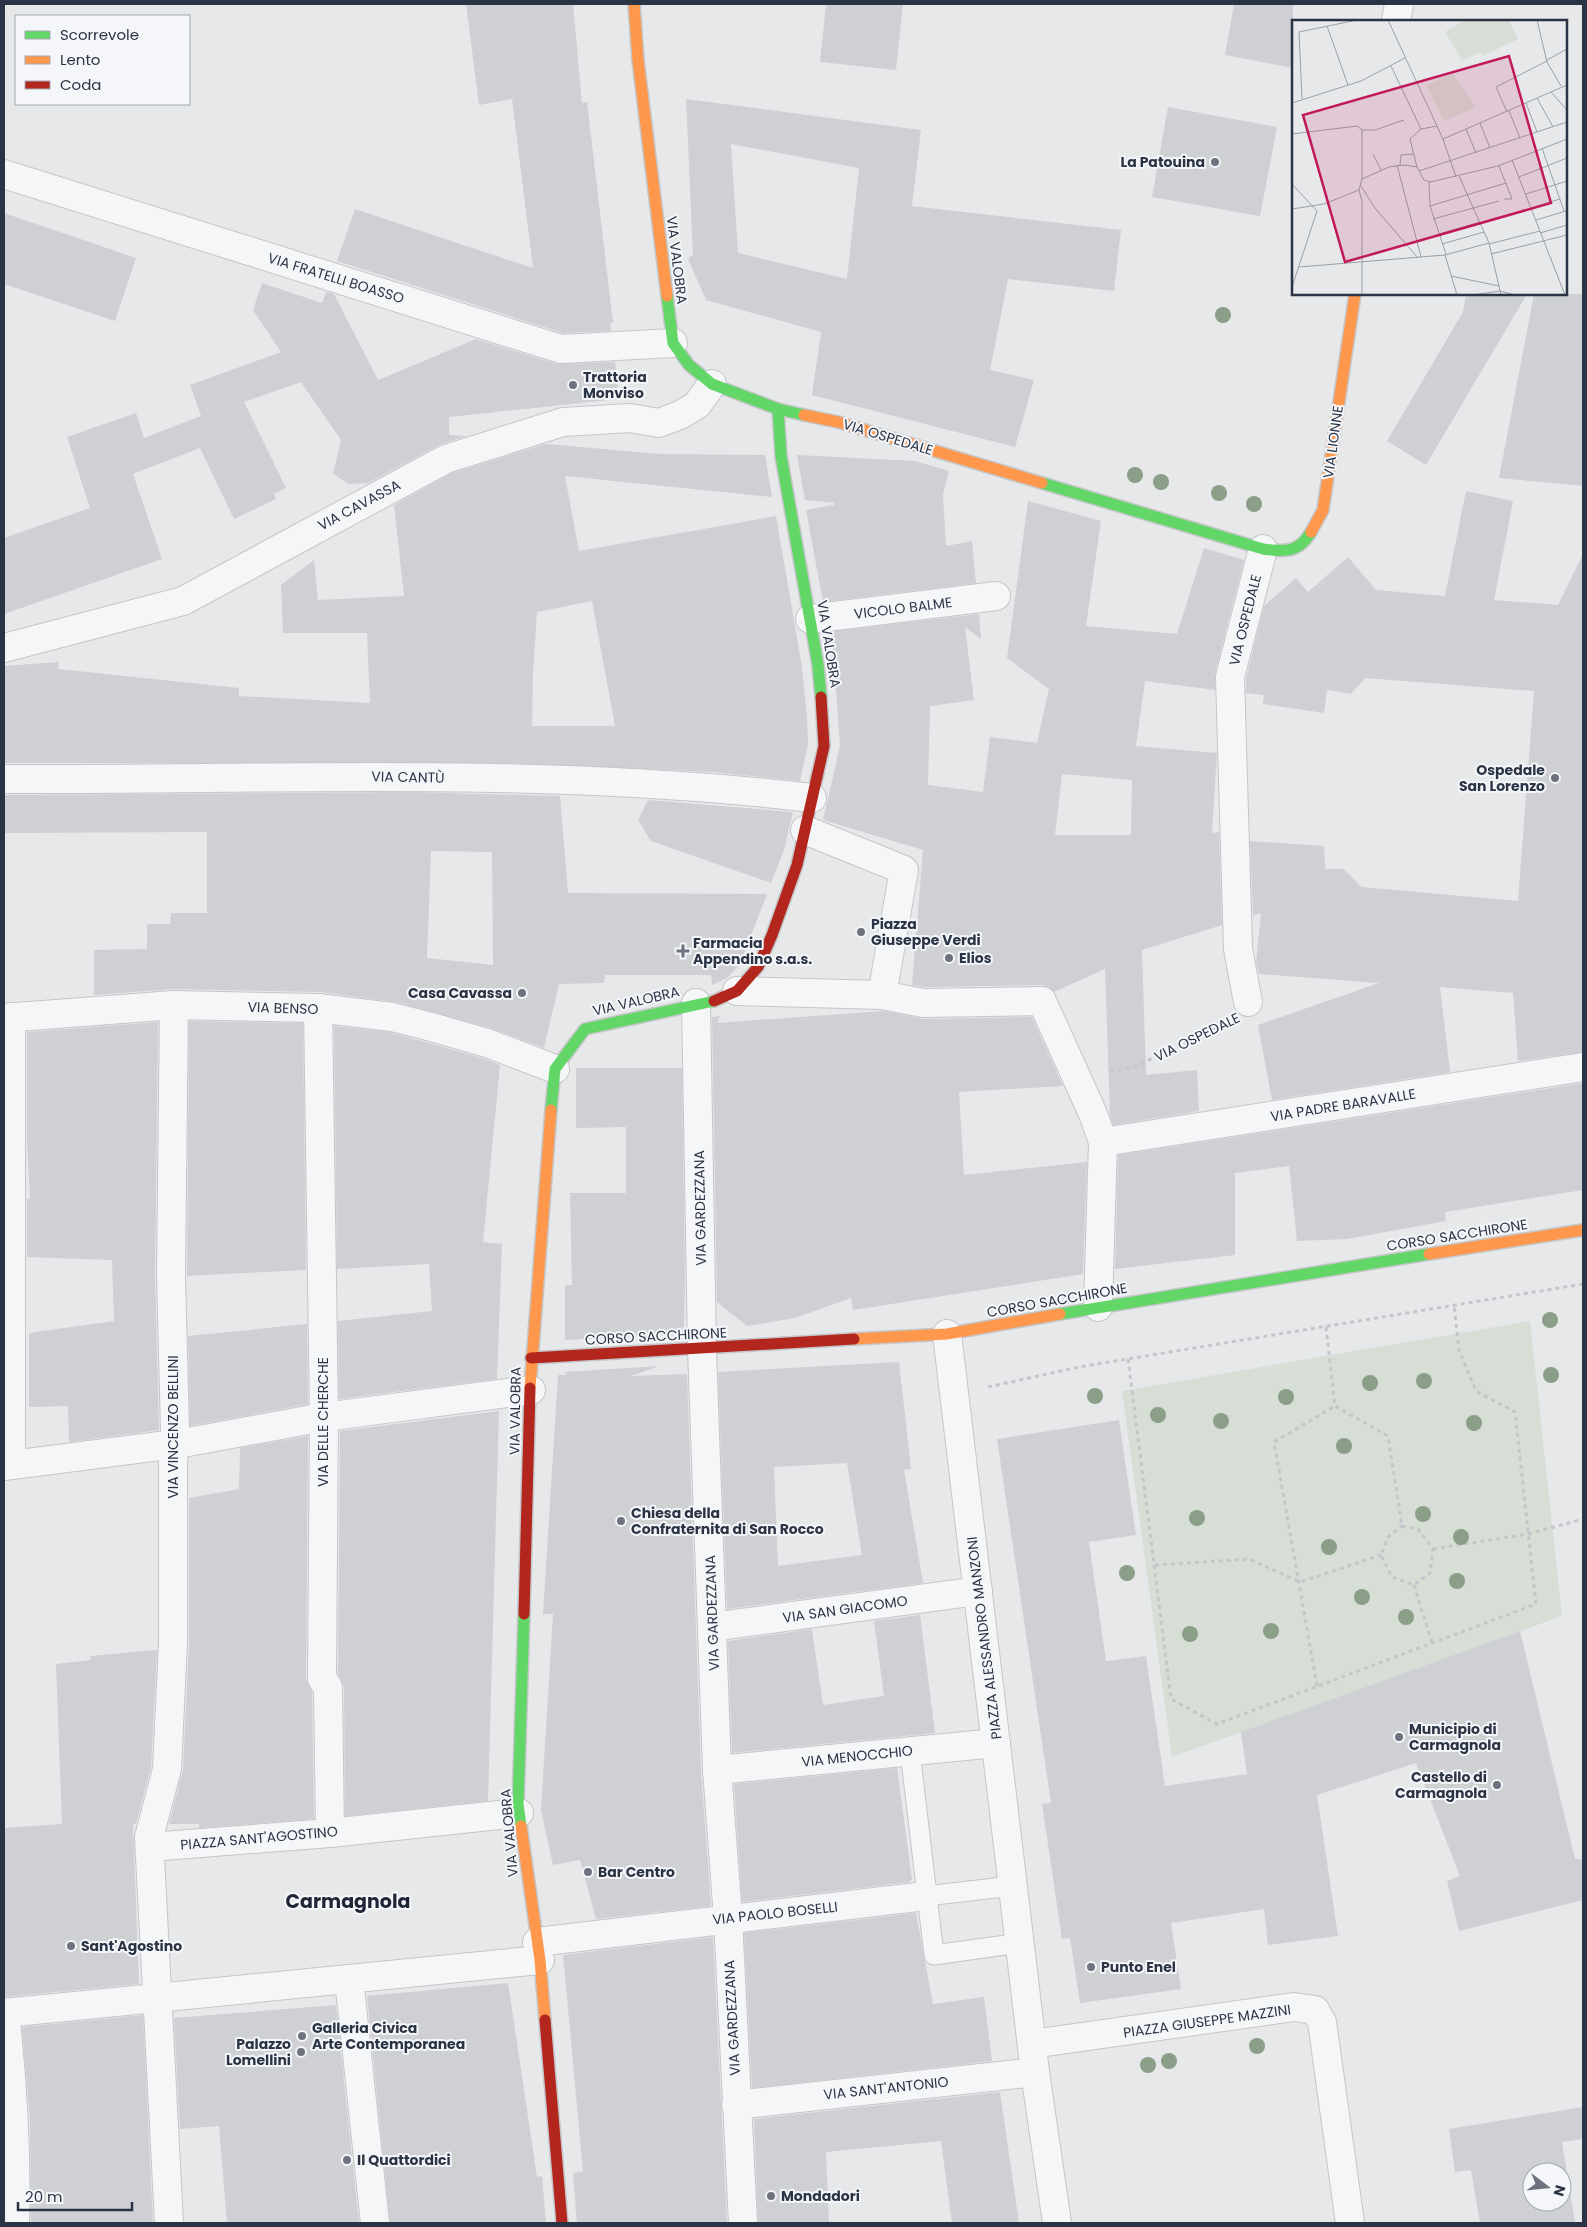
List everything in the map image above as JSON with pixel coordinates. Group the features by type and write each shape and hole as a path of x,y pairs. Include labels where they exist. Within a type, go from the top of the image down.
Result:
{"street":[{"name":"VIA VALOBRA","path":"562,2223 538,1951 519,1813 531,1358 555,1069 584,1029 696,1003 718,1000 737,990 758,967 772,936 797,865 824,746 818,664 781,456 778,409 712,384 689,365 673,343 638,60 634,4"},
{"path":"1396,20 1399,4"},
{"name":"VIA FRATELLI BOASSO","path":"4,174 561,349 673,343"},
{"name":"VIA LIONNE","path":"1263,549 1286,552 1305,542 1323,510 1355,295"},
{"name":"VIA CAVASSA","path":"4,648 183,601 446,458 563,422 630,418 659,423 680,415 697,405 712,384"},
{"name":"VIA OSPEDALE","path":"778,409 838,422 1263,549 1230,677 1238,949 1248,1002"},
{"name":"VICOLO BALME","path":"810,619 996,596"},
{"name":"VIA CANTÙ","path":"4,779 363,776 497,779 733,789 812,798"},
{"path":"805,830 904,870 882,996"},
{"path":"737,990 882,996 923,1002 1042,1001 1103,1142 1098,1307"},
{"name":"VIA GARDEZZANA","path":"696,1003 702,1349 717,1770 728,1918 743,2223"},
{"name":"VIA BENSO","path":"7,1017 174,1005 318,1008 392,1017 428,1026 488,1043 555,1069"},
{"name":"VIA VINCENZO BELLINI","path":"150,1847 149,1837 167,1769 173,1643 174,1444 171,1276 174,1005"},
{"name":"VIA DELLE CHERCHE","path":"318,1008 324,1417 322,1678 328,1687 330,1833"},
{"path":"7,1017 7,1465 174,1444 324,1417 531,1390"},
{"name":"VIA PADRE BARAVALLE","path":"1103,1142 1583,1067"},
{"name":"CORSO SACCHIRONE","path":"531,1358 947,1334 1098,1307 1583,1230"},
{"name":"PIAZZA ALESSANDRO MANZONI","path":"947,1334 1032,2044"},
{"name":"VIA SAN GIACOMO","path":"712,1627 978,1591"},
{"name":"VIA MENOCCHIO","path":"717,1770 996,1743"},
{"name":"PIAZZA SANT'AGOSTINO","path":"150,1847 330,1833 519,1813"},
{"path":"150,1847 148,2000 169,2223"},
{"name":"VIA PAOLO BOSELLI","path":"538,1951 728,1918 922,1896"},
{"path":"15,2223 17,2155 11,2066 4,2013 349,1979 538,1951"},
{"path":"349,1979 375,2223"},
{"name":"PIAZZA GIUSEPPE MAZZINI","path":"1032,2044 1294,2007 1315,2010 1322,2022 1350,2223"},
{"path":"1032,2044 1057,2223"},
{"name":"VIA SANT'ANTONIO","path":"736,2105 1035,2072"}],"lane":[{"path":"910,1751 922,1896 934,1954 1020,1943"},
{"name":"VIA PAOLO BOSELLI","path":"922,1896 1014,1886"}],"path":[{"name":"VIA OSPEDALE","path":"1077,1081 1136,1066 1245,1014 1248,1002"},
{"path":"954,1390 989,1387 1079,1367 1583,1284"},
{"path":"1128,1359 1171,1699 1216,1724 1536,1604 1515,1412 1476,1391 1459,1350 1454,1305"},
{"path":"1326,1326 1335,1406"},
{"path":"1335,1406 1388,1436 1402,1526"},
{"path":"1317,1686 1274,1442 1335,1406"},
{"path":"1433,1549 1528,1534 1583,1519"},
{"path":"1402,1526 1418,1529 1433,1549 1430,1573 1414,1585 1392,1577 1381,1555 1388,1537 1402,1526"},
{"path":"1155,1565 1249,1558 1300,1582 1381,1555"},
{"path":"1414,1585 1432,1643"}],"shaded area":[{"path":"1530,1321 1562,1616 1172,1757 1122,1391"}],"building":[{"path":"466,4 573,4 582,103 587,102 613,323 610,323 611,331 563,333 337,261 355,209 533,268 512,99 479,105"},
{"path":"826,4 903,4 896,70 820,62"},
{"path":"1234,4 1293,4 1292,68 1225,55"},
{"path":"686,99 921,130 912,206 1121,230 1114,291 1008,279 990,370 1034,380 1015,447 812,395 821,332 706,300 688,259 693,255","holes":["731,144 859,168 847,279 738,253"]},
{"name":"La Patouina","path":"1168,107 1277,127 1260,216 1152,197"},
{"path":"4,213 136,258 115,321 4,284"},
{"path":"262,283 322,303 326,292 334,294 378,380 476,339 557,364 615,362 619,399 449,417 449,435 466,436 439,445 368,483 349,484 333,474 341,440 301,382 244,402 286,488 274,494 276,499 234,519 200,448 133,474 162,559 4,614 4,538 90,508 67,437 136,413 144,438 201,416 190,385 281,352 253,310"},
{"path":"1583,294 1583,486 1499,478 1534,295"},
{"path":"1466,295 1526,295 1426,465 1387,441 1463,312"},
{"path":"546,444 661,454 765,455 772,497 565,476 579,551 776,516 802,667 807,718 808,745 800,781 712,772 510,763 4,763 4,666 59,662 58,669 239,688 239,696 370,703 367,633 283,633 281,585 314,560 318,600 404,596 394,505 452,473","holes":["592,601 615,726 532,726 537,612"]},
{"path":"797,455 915,461 949,471 943,495 946,546 972,541 976,583 823,602 806,510 834,505 834,503 805,500"},
{"name":"Ospedale San Lorenzo","path":"1466,491 1513,501 1494,600 1558,605 1583,554 1583,1052 1518,1061 1513,993 1440,987 1450,1072 1272,1100 1258,1025 1379,983 1259,974 1256,962 1261,913 1253,916 1250,841 1324,846 1325,869 1344,869 1361,887 1518,901 1534,691 1365,678 1351,694 1327,690 1324,713 1263,704 1264,695 1246,693 1246,679 1264,606 1296,578 1308,592 1348,557 1376,590 1445,596"},
{"path":"1028,501 1101,521 1086,626 1177,634 1204,548 1244,560 1215,673 1215,690 1145,681 1136,746 1217,753 1212,833 1219,832 1222,925 1142,950 1146,1075 1197,1070 1199,1111 1113,1125 1110,1115 1105,969 1054,992 1042,985 924,987 912,985 923,850 823,820 840,746 834,663 828,632 979,614 981,639 965,627 974,700 930,706 928,785 983,792 990,737 1037,743 1049,689 1007,658","holes":["1062,774 1132,780 1131,835 1055,835"]},
{"path":"408,792 560,796 568,893 767,894 740,964 727,978 712,985 711,975 605,975 604,983 559,984 544,1048 491,1028 396,1002 320,992 174,989 94,995 94,950 147,949 147,924 170,924 171,913 207,913 207,832 4,833 4,795","holes":["431,851 492,852 493,965 427,958"]},
{"path":"648,800 793,812 784,850 771,883 651,841 638,820"},
{"path":"884,1011 923,1019 1032,1017 1063,1086 959,1092 964,1175 1087,1162 1083,1274 853,1310 851,1298 795,1318 747,1326 717,1302 712,1017 720,1016 717,1023"},
{"path":"189,1021 303,1023 306,1270 187,1276"},
{"path":"158,1022 155,1276 159,1430 69,1442 68,1406 29,1407 29,1333 114,1321 112,1260 27,1257 27,1199 30,1199 27,1141 27,1032"},
{"path":"334,1026 389,1032 482,1058 500,1065 483,1242 502,1244 497,1379 339,1399 338,1321 432,1311 429,1264 337,1269"},
{"path":"576,1068 682,1068 684,1334 565,1340 565,1285 572,1285 570,1193 626,1193 626,1127 576,1128"},
{"path":"1583,1083 1583,1190 1445,1212 1446,1221 1347,1239 1297,1241 1289,1166 1235,1173 1235,1255 1115,1269 1118,1155"},
{"path":"307,1324 308,1404 190,1426 188,1336"},
{"path":"899,1362 911,1469 904,1470 923,1583 727,1609 718,1372","holes":["847,1463 862,1555 778,1566 774,1467"]},
{"path":"659,1366 631,1376 687,1374 701,1771 711,1906 596,1919 580,1860 553,1865 541,1810 553,1614 543,1614 558,1375 566,1375 565,1372"},
{"path":"499,1411 488,1801 345,1816 344,1687 338,1674 340,1431"},
{"path":"1119,1420 1136,1535 1089,1542 1106,1661 1146,1656 1165,1786 1247,1774 1241,1732 1520,1631 1575,1859 1583,1859 1583,1900 1459,1931 1447,1881 1460,1876 1416,1763 1317,1795 1338,1936 1268,1945 1264,1909 1171,1923 1181,1989 1080,2003 1070,1938 1062,1939 1042,1804 1051,1803 997,1439"},
{"path":"308,1436 306,1679 312,1692 314,1819 199,1828 199,1824 169,1824 183,1770 189,1644 189,1498 239,1489 240,1448"},
{"path":"920,1615 935,1733 732,1753 728,1641 812,1629 823,1705 884,1696 874,1621"},
{"path":"157,1650 151,1767 136,1824 133,1824 139,1984 4,1997 4,1828 62,1824 56,1664 91,1660 90,1656"},
{"path":"897,1768 912,1880 910,1882 742,1902 734,1784"},
{"path":"916,1913 933,2004 984,1997 992,2061 752,2088 744,1933"},
{"path":"713,1937 727,2222 577,2223 573,2173 583,2171 563,1955"},
{"path":"508,1983 537,2177 542,2176 546,2223 390,2223 367,1996"},
{"path":"336,2005 359,2223 227,2223 219,2126 180,2129 174,2018"},
{"path":"143,2015 153,2223 31,2223 30,2120 22,2027"},
{"path":"1000,2092 1019,2223 952,2223 941,2141 826,2152 829,2223 758,2223 754,2119"},
{"path":"1583,2107 1583,2139 1562,2142 1565,2162 1522,2162 1522,2212 1572,2212 1572,2204 1575,2223 1480,2223 1471,2170 1455,2172 1449,2129"}],"traffic: fast":[{"path":"667,296 673,343 689,365 712,384 778,409 804,415"},
{"path":"778,409 781,456 818,665 821,697"},
{"path":"1042,483 1263,549 1290,550 1301,544 1311,532"},
{"path":"551,1110 555,1069 585,1029 714,1001"},
{"path":"1060,1314 1429,1254"},
{"path":"521,1826 518,1804 524,1614"}],"traffic: slow":[{"path":"634,4 638,60 667,296"},
{"path":"1311,532 1323,510 1355,295"},
{"path":"804,415 838,422 1042,483"},
{"path":"530,1388 551,1110"},
{"path":"1429,1254 1583,1230"},
{"path":"854,1339 947,1334 1060,1314"},
{"path":"521,1826 540,1960 545,2020"}],"traffic: jam":[{"path":"714,1001 737,991 758,967 772,935 797,865 824,746 821,697"},
{"path":"531,1358 854,1339"},
{"path":"524,1614 530,1388"},
{"path":"545,2020 562,2223"}],"place":[{"name":"La Patouina","path":"1215,162"},
{"name":"Trattoria Monviso","path":"573,385"},
{"name":"Ospedale San Lorenzo","path":"1555,778"},
{"name":"Piazza Giuseppe Verdi","path":"861,932"},
{"name":"Farmacia Appendino s.a.s.","path":"683,951"},
{"name":"Elios","path":"949,958"},
{"name":"Casa Cavassa","path":"522,993"},
{"name":"Chiesa della Confraternita di San Rocco","path":"621,1521"},
{"name":"Municipio di Carmagnola","path":"1399,1737"},
{"name":"Castello di Carmagnola","path":"1497,1785"},
{"name":"Bar Centro","path":"588,1872"},
{"name":"Sant'Agostino","path":"71,1946"},
{"name":"Punto Enel","path":"1091,1967"},
{"name":"Galleria Civica Arte Contemporanea","path":"302,2036"},
{"name":"Palazzo Lomellini","path":"301,2052"},
{"name":"Il Quattordici","path":"347,2160"},
{"name":"Mondadori","path":"771,2196"}],"district":[{"name":"Carmagnola","path":"348,1901"}]}
